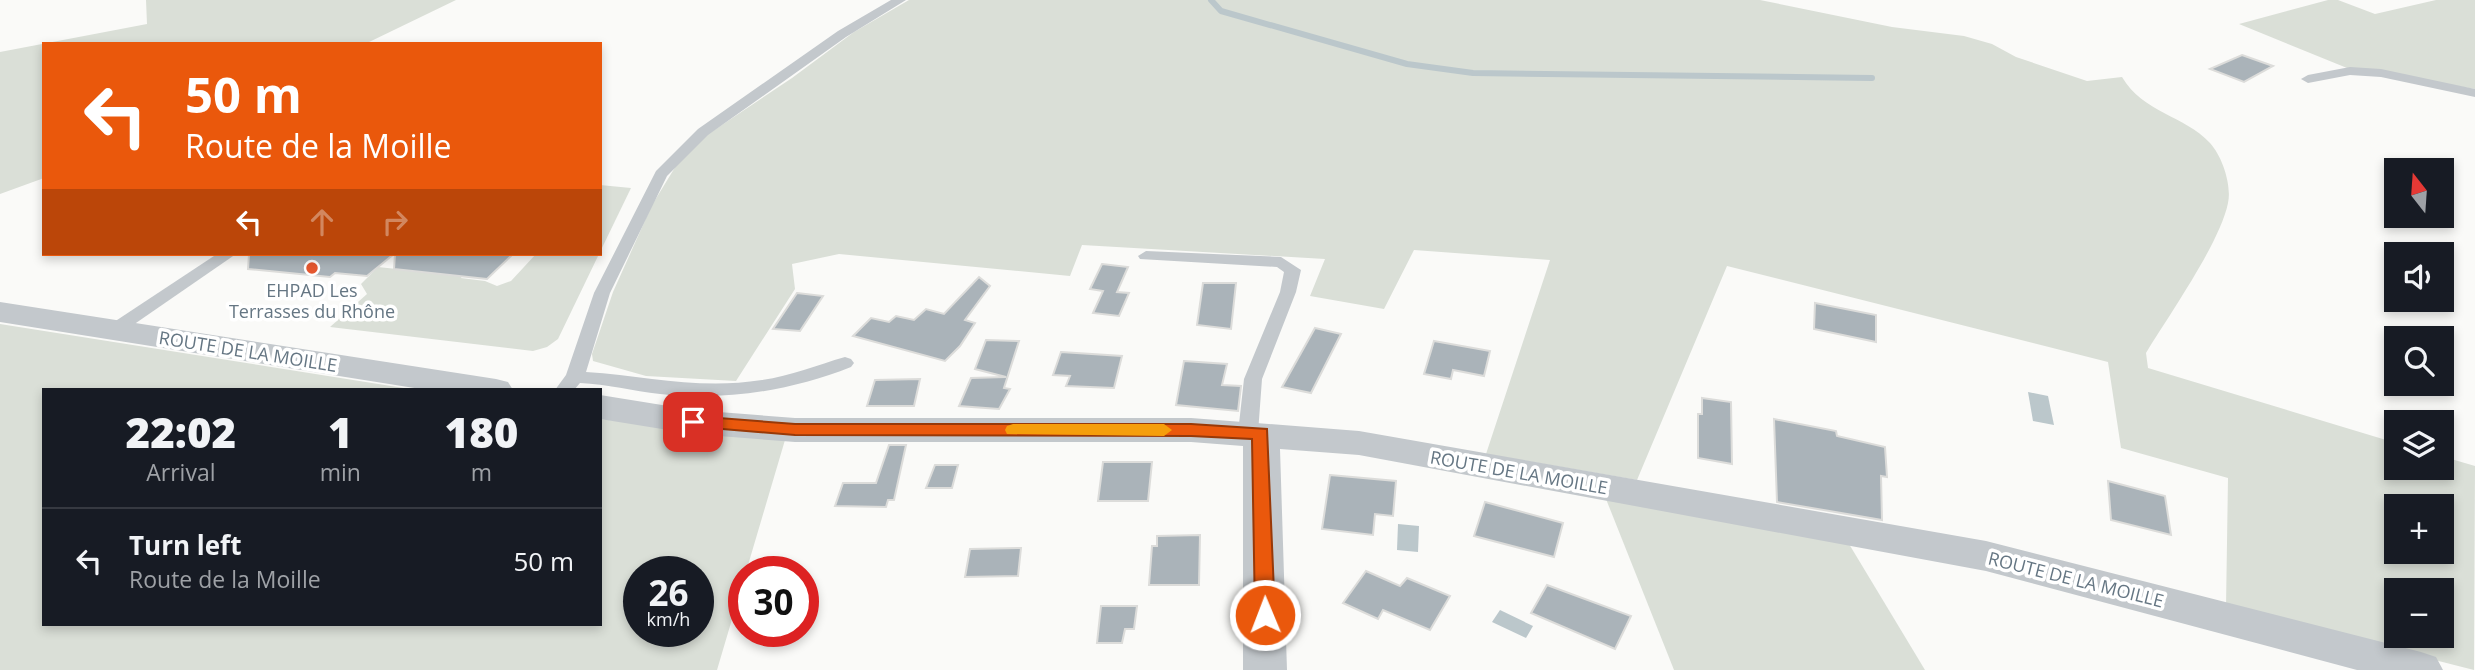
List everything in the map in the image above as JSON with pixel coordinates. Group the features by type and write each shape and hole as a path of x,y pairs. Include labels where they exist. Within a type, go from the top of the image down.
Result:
{"street":[{"name":"ROUTE DE LA MOILLE","path":"0,312 483,388"},
{"name":"ROUTE DE LA MOILLE","path":"602,407 693,422 795,430 1254,433 1359,443 1986,556 2133,592 2421,670"},
{"path":"1254,433 1265,670"}],"lane":[{"path":"570,384 601,293 661,174 703,132 842,34 900,0"},
{"path":"2308,79 2350,71 2370,72 2475,93"},
{"path":"114,330 225,256"},
{"path":"1146,256 1281,262 1293,270 1288,292 1253,379 1254,433"},
{"path":"570,384 601,377 670,389 756,388 808,380 845,363"}],"shaded area":[{"path":"146,0 456,0 369,42 52,42 147,24"},
{"path":"909,0 1760,0 1892,27 1964,36 1992,44 2016,57 2087,81 2122,77 2141,99 2188,126 2210,143 2222,163 2229,188 2228,203 2215,238 2193,279 2146,353 2148,368 2384,439 2384,480 2454,480 2454,460 2475,466 2474,670 2387,648 2454,648 2454,578 2384,578 2384,647 2226,607 2228,478 2121,448 2108,362 1727,266 1637,480 1486,454 1550,260 1414,250 1384,309 1310,296 1325,259 1082,245 1070,276 839,254 792,264 795,289 736,381 646,376 593,361 592,354 613,292 652,205 682,156 707,135 854,32"},
{"path":"2328,0 2338,0 2375,14 2436,0 2475,0 2475,89 2347,68 2239,24"},
{"path":"42,44 42,179 0,194 0,52"},
{"path":"602,185 631,188 602,248"},
{"path":"534,256 598,256 558,339 547,347 533,351 330,327 367,294 361,284 378,267 462,276 461,278 485,281 497,286 511,281"},
{"path":"0,324 403,388 42,388 42,626 602,626 602,419 785,440 751,556 728,556 728,633 717,670 0,670"},
{"path":"2028,392 2048,396 2054,425 2033,421"},
{"path":"1606,499 1846,539 1925,670 1674,670"},
{"path":"1398,524 1419,526 1418,552 1397,550"},
{"path":"1500,610 1533,626 1526,638 1492,622"}],"building":[{"path":"2242,55 2273,66 2244,82 2210,69"},
{"path":"249,256 392,256 367,276 335,273 330,277 248,269"},
{"path":"395,256 511,256 487,279 394,269"},
{"path":"1102,264 1128,267 1117,292 1129,293 1119,316 1093,313 1103,291 1090,289"},
{"path":"979,277 990,286 965,320 975,323 960,346 945,361 853,336 871,318 889,322 896,316 914,320 926,309 944,314"},
{"path":"1203,283 1236,283 1231,329 1197,325"},
{"path":"797,293 823,296 800,331 773,329"},
{"path":"1815,303 1876,315 1876,342 1814,329"},
{"path":"1315,328 1341,334 1311,393 1282,387"},
{"path":"986,340 1019,341 1004,388 1010,389 999,409 959,406 971,378 1006,377 975,369"},
{"path":"1434,341 1490,351 1484,376 1453,370 1451,379 1424,374"},
{"path":"1061,352 1122,356 1114,388 1066,386 1070,376 1053,375"},
{"path":"1184,361 1227,364 1222,385 1241,386 1238,411 1176,405"},
{"path":"920,379 914,406 867,406 875,380"},
{"path":"1702,398 1731,402 1732,464 1698,458 1698,414 1702,414"},
{"path":"1774,419 1836,431 1837,436 1885,447 1887,477 1881,476 1882,520 1777,502"},
{"path":"889,445 906,445 894,500 888,500 886,507 835,506 843,483 876,483"},
{"path":"1103,462 1152,462 1148,501 1098,501"},
{"path":"935,465 958,465 952,488 926,488"},
{"path":"1330,475 1396,481 1393,516 1375,514 1373,535 1322,529"},
{"path":"2108,481 2165,496 2171,535 2111,520"},
{"path":"1485,502 1563,523 1554,557 1474,536"},
{"path":"1200,535 1199,585 1149,585 1152,546 1157,546 1157,536"},
{"path":"1021,548 1018,576 965,577 970,549"},
{"path":"1366,571 1400,586 1407,578 1450,596 1430,630 1383,610 1378,619 1343,603"},
{"path":"1547,585 1631,616 1615,649 1531,613"},
{"path":"1101,606 1137,606 1134,629 1125,629 1122,643 1097,643"}],"waterway":[{"path":"1211,0 1221,11 1407,64 1473,73 1872,78"}],"slow traffic":[{"path":"1013,430 1164,430"}],"place":[{"name":"EHPAD Les Terrasses du Rhône","path":"312,268"}],"route":[{"path":"693,422 795,430 1191,430 1261,433 1265,615"}]}
